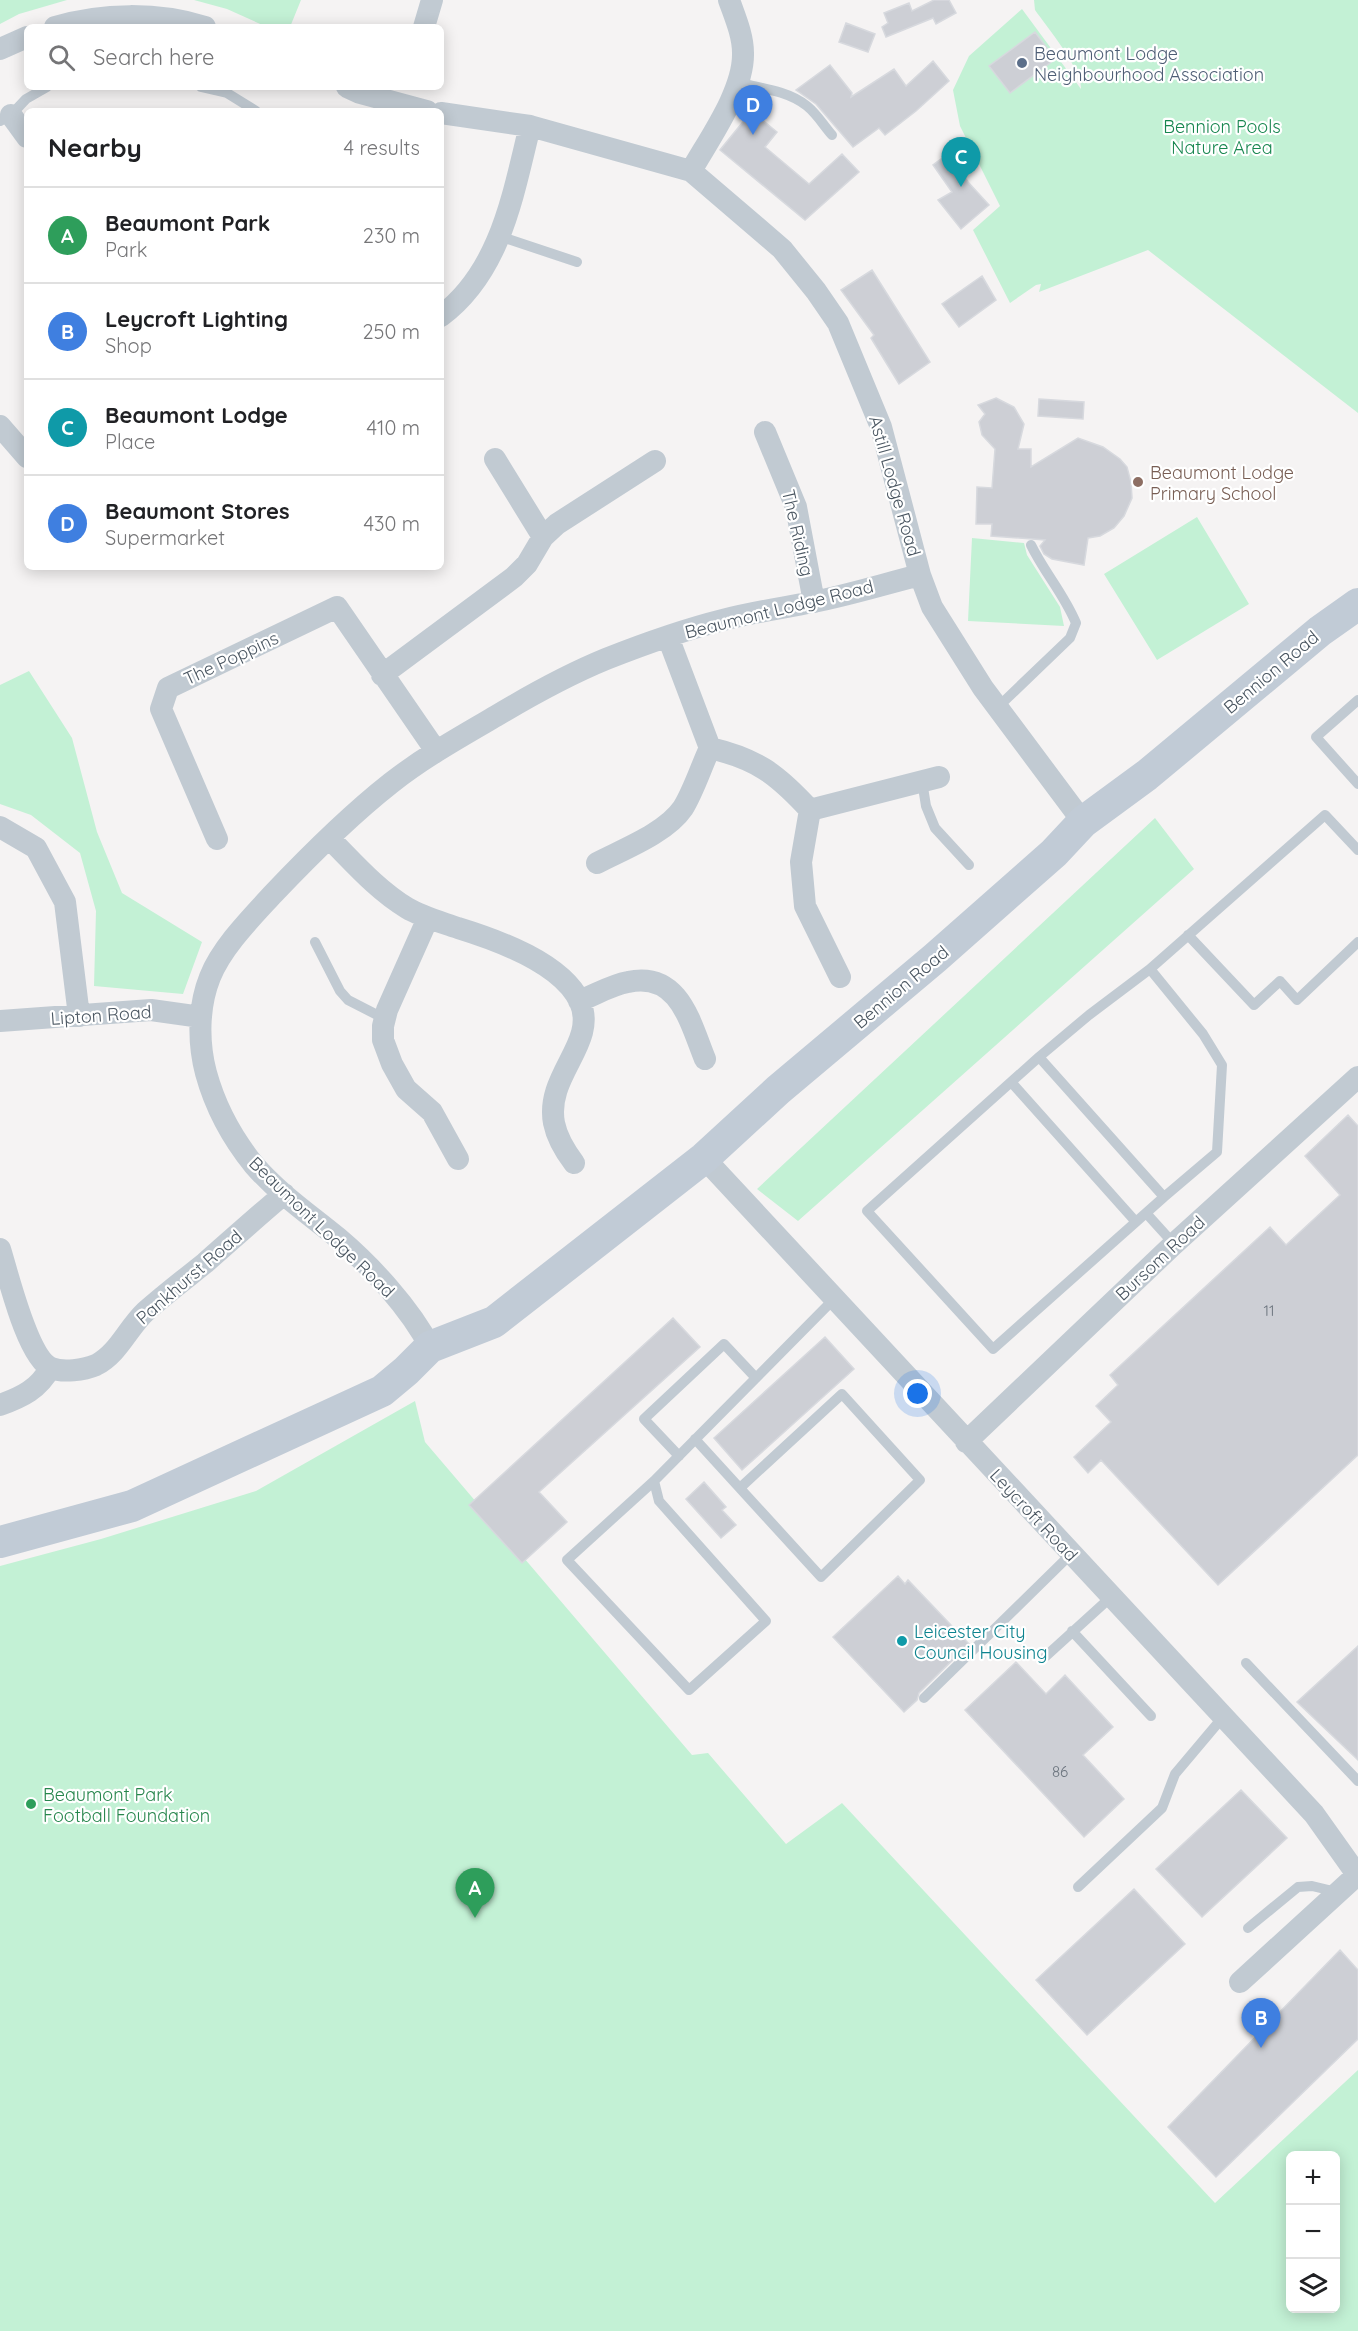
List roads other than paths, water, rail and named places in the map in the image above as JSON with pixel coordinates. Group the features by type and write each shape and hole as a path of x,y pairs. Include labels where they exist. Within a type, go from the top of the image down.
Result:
{"street":[{"path":"425,24 432,0"},
{"path":"691,171 739,82 743,52 740,30 729,0"},
{"path":"63,24 106,17 143,16 193,24"},
{"path":"0,49 24,37"},
{"path":"353,90 415,102"},
{"name":"Astill Lodge Road","path":"444,114 530,126 691,171 782,249 838,323 882,429 920,575 932,607 983,688 1083,822"},
{"path":"5,118 24,134"},
{"path":"444,313 475,282 494,250 507,215 530,126"},
{"path":"0,426 24,454"},
{"name":"The Riding","path":"765,432 796,507 814,602"},
{"path":"495,459 543,537"},
{"path":"382,675 514,577 527,564 543,537 557,524 655,461"},
{"name":"Beaumont Lodge Road","path":"430,1347 417,1322 369,1268 342,1241 256,1168 228,1127 206,1075 202,1052 201,1017 211,974 238,934 297,868 393,781 436,751 560,680 607,659 721,620 814,602 920,575"},
{"name":"Bennion Road","path":"430,1347 494,1322 704,1158 778,1090 936,958 1054,853 1083,822 1147,775 1320,631 1358,604"},
{"name":"The Poppins","path":"217,839 160,709 168,688 337,607 436,751"},
{"path":"597,864 675,818 684,806 710,748 668,637"},
{"path":"710,748 754,761 782,782 810,810"},
{"path":"810,810 931,779"},
{"path":"810,810 801,862 805,906 840,977"},
{"path":"0,827 36,848 65,902 79,1016"},
{"path":"329,838 384,892 409,910 491,939 527,956 554,972 568,986 579,1001 584,1015 584,1027 576,1051 558,1083 553,1102 554,1123 561,1144 574,1163"},
{"path":"428,918 385,1019 383,1040 406,1089 432,1112 458,1159"},
{"path":"579,1001 626,982 642,980 670,989 681,1001 705,1059"},
{"name":"Lipton Road","path":"0,1021 152,1010 201,1017"},
{"name":"Bursom Road","path":"966,1442 1174,1244 1358,1077"},
{"name":"Leycroft Road","path":"704,1158 1314,1814 1357,1875"},
{"name":"Pankhurst Road","path":"50,1368 80,1369 96,1365 106,1358 144,1313 284,1194"},
{"path":"0,1249 26,1331 35,1352 50,1368 43,1381 33,1390 0,1405"},
{"path":"0,1542 132,1506 292,1434 382,1391 430,1347"},
{"path":"1240,1982 1357,1875"}],"lane":[{"path":"739,82 798,100 808,107 832,135"},
{"path":"5,118 26,99 42,90"},
{"path":"214,90 227,93 251,108"},
{"path":"500,236 577,262"},
{"path":"998,708 1070,638 1076,623 1031,545"},
{"path":"1358,700 1316,736 1358,784"},
{"path":"931,779 926,806 935,828 969,866"},
{"path":"1150,969 1203,1034 1222,1065 1217,1152 993,1349 867,1211 1039,1057 1089,1015 1150,969 1325,815 1358,850"},
{"path":"1188,935 1254,1005 1280,981 1297,1000 1358,942"},
{"path":"315,942 340,992 348,1000 385,1019"},
{"path":"1039,1057 1164,1197"},
{"path":"1011,1082 1136,1222"},
{"path":"1146,1213 1174,1244"},
{"path":"654,1480 659,1501 766,1621 689,1690 567,1560 679,1456 834,1299"},
{"path":"679,1456 644,1419 724,1344 756,1378"},
{"path":"695,1439 821,1577 920,1480 842,1394 741,1487"},
{"path":"924,1698 1071,1554"},
{"path":"1046,1656 1111,1597"},
{"path":"1072,1631 1151,1716"},
{"path":"1246,1663 1358,1780"},
{"path":"1078,1887 1162,1808 1175,1774 1223,1717"},
{"path":"1248,1928 1298,1887 1312,1886 1338,1893"}],"place":[{"name":"Beaumont Lodge Neighbourhood Association","path":"1022,63"},
{"name":"Beaumont Stores","path":"753,135"},
{"name":"Beaumont Lodge","path":"961,187"},
{"name":"Beaumont Lodge Primary School","path":"1138,482"},
{"name":"Leicester City Council Housing","path":"902,1641"},
{"name":"Beaumont Park Football Foundation","path":"31,1804"},
{"name":"Beaumont Park","path":"475,1918"},
{"name":"Leycroft Lighting","path":"1261,2048"}],"park label":[{"name":"Bennion Pools Nature Area","path":"1222,136"}]}
